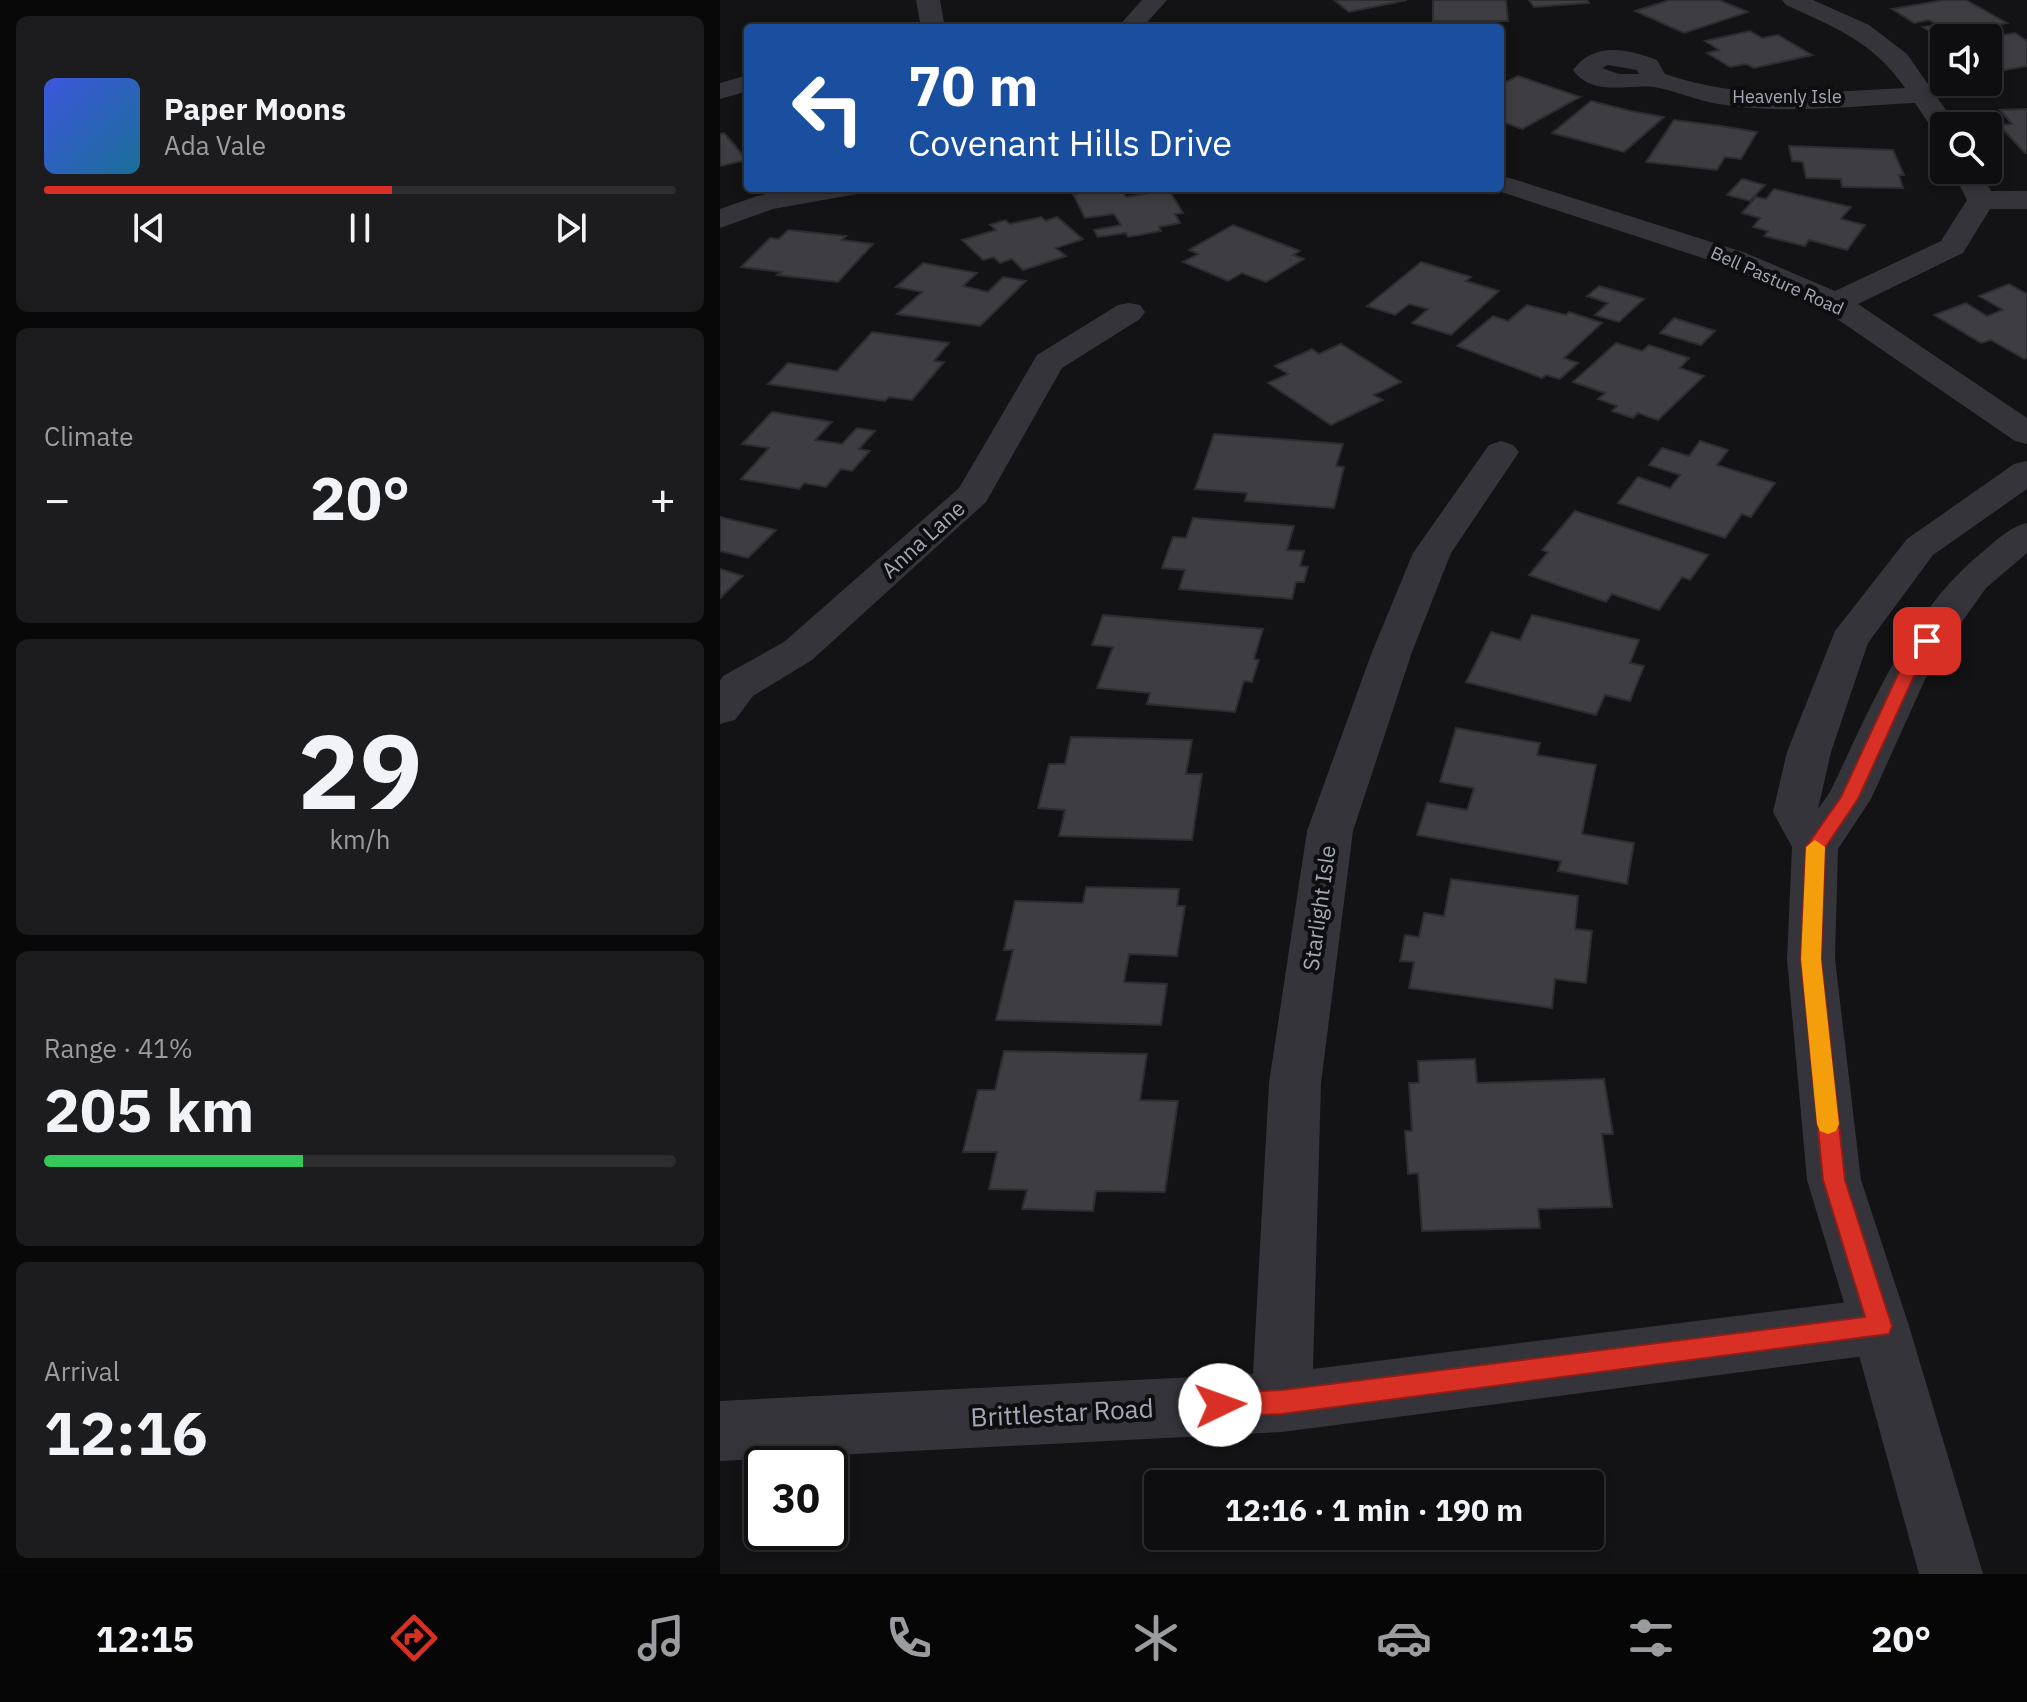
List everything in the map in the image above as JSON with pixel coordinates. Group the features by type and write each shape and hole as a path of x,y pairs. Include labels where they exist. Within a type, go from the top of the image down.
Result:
{"street":[{"path":"928,0 932,24"},
{"path":"1133,24 1155,0"},
{"path":"1794,0 1860,30 1898,59 1934,112"},
{"name":"Heavenly Isle","path":"1654,79 1680,90 1759,100 1923,95"},
{"path":"720,91 744,84"},
{"path":"1973,184 1981,200"},
{"name":"Bell Pasture Road","path":"1504,185 1735,259 1835,303 2027,434"},
{"path":"720,219 767,202 824,192"},
{"path":"1981,200 2027,200"},
{"path":"1835,303 1952,247 1981,200"},
{"name":"Anna Lane","path":"720,710 738,686 798,651 973,494 1049,362 1129,312"},
{"name":"Starlight Isle","path":"1282,1402 1295,1083 1330,831 1392,652 1432,553 1501,452"},
{"path":"1951,1574 1880,1326 1834,1180 1811,959 1815,847 1795,812 1809,752 1849,640 1920,547 2027,472"},
{"path":"1815,847 1849,799 1913,661 1972,579 2027,534"},
{"name":"Brittlestar Road","path":"720,1431 1282,1402 1880,1326"}],"building":[{"path":"1334,0 1407,0 1349,12"},
{"path":"1433,0 1506,0 1508,21 1433,21"},
{"path":"1529,0 1587,0 1589,3 1534,7"},
{"path":"1670,0 1719,0 1748,12 1684,33 1635,11"},
{"path":"1944,0 1966,0 2007,23 1935,24 1929,20 1914,23 1892,9"},
{"path":"1750,31 1762,38 1778,35 1812,55 1754,68 1746,64 1730,67 1707,53 1719,50 1705,41"},
{"path":"2015,33 2027,41 2027,66 2002,70 2002,35"},
{"path":"1518,76 1580,97 1522,129 1504,122 1504,83"},
{"path":"1591,101 1664,117 1624,152 1552,133"},
{"path":"2027,109 2027,153 2002,128 2002,125 2012,124 2000,110"},
{"path":"1674,120 1757,132 1741,159 1725,157 1717,170 1646,162"},
{"path":"724,133 744,156 744,161 720,166 720,134"},
{"path":"1789,146 1893,150 1904,175 1899,175 1903,188 1842,187 1841,179 1806,178 1803,162 1792,161"},
{"path":"1742,179 1765,185 1750,201 1727,195"},
{"path":"1774,189 1851,207 1841,219 1865,225 1847,250 1809,240 1805,246 1764,236 1768,231 1753,227 1760,218 1742,213 1756,197 1766,199"},
{"path":"1123,192 1126,197 1170,192 1183,213 1175,214 1180,223 1159,227 1161,231 1128,237 1126,233 1098,237 1094,230 1121,225 1114,214 1085,218 1073,194"},
{"path":"1041,217 1046,221 1057,217 1083,239 1056,248 1066,256 1023,270 1012,259 1000,263 994,257 983,260 962,240 996,230 990,225 1005,220 1010,224"},
{"path":"1233,225 1300,251 1293,255 1304,259 1266,282 1242,273 1228,281 1183,262 1198,254 1189,250"},
{"path":"788,230 846,236 842,240 873,244 838,282 777,275 781,272 741,267 770,238 779,239"},
{"path":"1421,262 1471,277 1466,281 1499,291 1451,335 1412,323 1428,309 1409,304 1395,315 1367,306"},
{"path":"923,263 977,273 963,286 988,292 1003,277 1026,281 980,326 897,314 922,292 896,287"},
{"path":"2009,284 2027,294 2027,358 1991,340 1981,343 1934,315 1966,303 1987,316 2003,310 1979,296"},
{"path":"1599,286 1644,299 1619,322 1595,315 1608,303 1587,296"},
{"path":"1527,305 1566,315 1569,312 1602,323 1564,358 1578,363 1560,379 1546,375 1542,378 1457,346 1493,316 1508,321"},
{"path":"1674,318 1715,331 1701,345 1660,333"},
{"path":"872,332 949,343 934,361 944,362 912,400 889,397 885,401 768,384 788,363 837,371"},
{"path":"1616,343 1642,351 1649,345 1689,358 1680,368 1704,376 1658,420 1638,413 1633,418 1612,411 1617,406 1598,399 1605,393 1573,382"},
{"path":"1341,344 1401,382 1374,395 1383,400 1331,425 1268,383 1288,374 1275,366 1312,349 1319,354"},
{"path":"772,412 832,422 815,440 842,444 857,428 875,431 859,449 870,451 852,471 841,469 826,487 804,483 799,489 741,479 769,448 742,444"},
{"path":"1214,434 1343,444 1336,466 1344,467 1334,508 1245,501 1247,493 1195,489"},
{"path":"1700,441 1728,450 1717,465 1775,483 1751,517 1742,514 1725,538 1618,503 1638,477 1670,488 1680,475 1649,465 1662,448 1689,456"},
{"path":"1575,511 1708,555 1690,580 1682,577 1659,610 1612,594 1606,602 1529,575 1548,552 1542,550"},
{"path":"720,517 776,530 748,558 720,551"},
{"path":"1193,518 1294,526 1287,550 1304,551 1300,566 1308,567 1304,582 1296,582 1292,599 1179,589 1185,570 1162,568 1173,537 1186,538"},
{"path":"720,569 743,576 720,598"},
{"path":"1103,615 1263,629 1254,659 1259,660 1252,682 1244,681 1235,712 1147,704 1150,693 1097,688 1113,647 1092,645"},
{"path":"1532,615 1639,640 1630,663 1644,666 1630,701 1605,695 1596,715 1466,682 1491,632 1520,640"},
{"path":"1456,728 1540,743 1537,755 1596,765 1582,834 1634,843 1627,884 1558,871 1561,861 1417,835 1427,803 1467,810 1474,788 1440,782"},
{"path":"1071,737 1192,740 1186,774 1202,774 1192,840 1059,836 1065,810 1038,808 1049,764 1065,764"},
{"path":"1451,879 1578,896 1575,929 1592,931 1586,983 1555,979 1552,1008 1409,988 1414,962 1400,961 1405,935 1419,937 1424,913 1444,916"},
{"path":"1086,887 1179,889 1177,906 1185,906 1177,956 1129,954 1124,982 1167,984 1161,1025 996,1020 1013,950 1004,950 1015,901 1083,903"},
{"path":"1004,1051 1147,1054 1140,1100 1178,1101 1165,1192 1096,1191 1093,1211 1022,1209 1027,1190 989,1189 997,1152 963,1152 978,1090 995,1090"},
{"path":"1475,1059 1477,1083 1604,1079 1613,1134 1602,1134 1612,1207 1538,1209 1540,1228 1422,1231 1418,1173 1408,1174 1405,1131 1412,1131 1409,1083 1419,1083 1418,1061"}],"slow traffic":[{"path":"1815,847 1811,959 1828,1124"}],"route":[{"path":"1220,1405 1282,1402 1880,1326 1834,1180 1811,959 1815,847 1849,799 1913,661 1927,641"}]}
